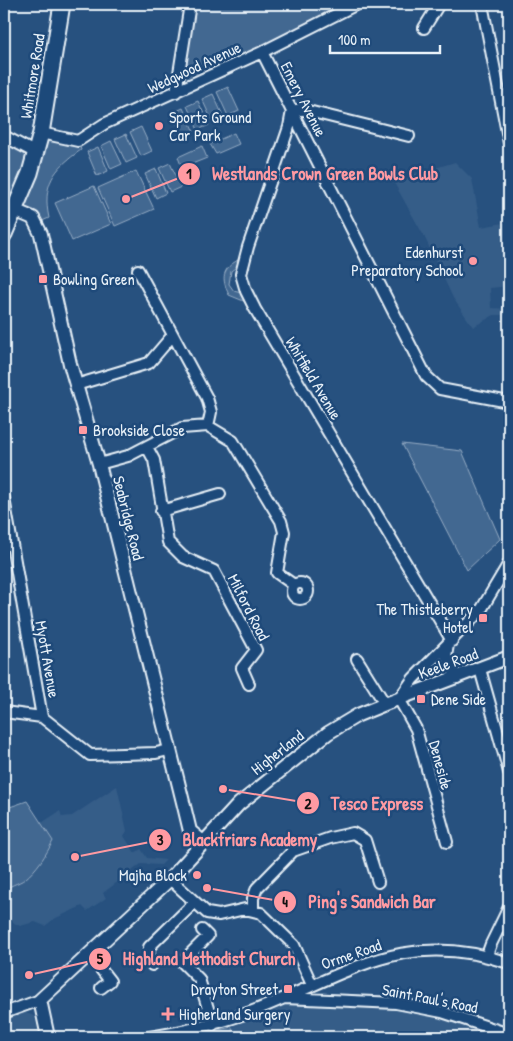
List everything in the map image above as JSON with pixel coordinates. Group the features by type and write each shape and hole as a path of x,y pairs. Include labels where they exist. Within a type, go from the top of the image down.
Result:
{"highway":[{"name":"Whitmore Road","path":"4,234 36,153 41,134 62,4"}],"main road":[{"name":"Seabridge Road","path":"14,210 33,218 41,234 76,385 99,464 190,830 203,842"},
{"name":"Keele Road","path":"399,699 509,658"},
{"name":"Higherland","path":"40,1000 170,879 203,842 260,785 358,715 399,699"},
{"path":"40,1000 48,1037"}],"street":[{"path":"176,92 190,4"},
{"path":"424,28 440,4"},
{"path":"482,4 509,143"},
{"name":"Wedgwood Avenue","path":"41,134 78,141 104,124 262,52 350,5"},
{"name":"Emery Avenue","path":"262,52 426,376 440,389 509,402"},
{"path":"292,112 300,109 409,136"},
{"name":"Whitfield Avenue","path":"292,112 289,127 248,246 241,274 246,292 450,643"},
{"path":"4,136 36,153"},
{"path":"138,270 207,398 211,412 208,426"},
{"path":"76,385 149,363 172,336"},
{"path":"99,464 128,456 182,428 208,426 233,441 281,521 284,532 277,573 294,585"},
{"name":"Milford Road","path":"146,447 154,460 161,511 168,542 183,557 214,571 256,650 242,668 249,684"},
{"path":"161,511 220,494"},
{"name":"Myott Avenue","path":"4,498 42,718 90,755 169,750"},
{"path":"399,699 413,679 481,610 509,563"},
{"path":"450,643 446,656 457,678"},
{"path":"357,659 385,704"},
{"path":"480,669 509,772"},
{"name":"Deneside","path":"399,699 416,729 446,842"},
{"path":"4,712 42,718"},
{"path":"253,910 253,898 257,888 293,851 330,838 353,833 365,840 378,882"},
{"path":"170,879 201,910 212,915 253,910 262,913 294,945 312,985"},
{"path":"152,965 149,960 149,947 194,903"},
{"path":"487,955 509,907"},
{"path":"202,930 208,936 182,962 199,979 213,1025"},
{"name":"Orme Road","path":"150,1037 213,1025 284,998 348,969 385,957 429,949 471,952 487,955 509,963"},
{"path":"89,954 110,981 101,988"},
{"name":"Saint Paul's Road","path":"284,998 396,1003 442,1012 509,1034"},
{"path":"4,1013 40,1000"}],"shaded area":[{"path":"190,4 342,4 350,7 176,92"},
{"path":"228,87 239,111 228,116 217,92"},
{"path":"213,94 224,118 213,123 202,99"},
{"path":"198,101 209,125 198,130 187,106"},
{"path":"183,108 194,132 183,137 172,113"},
{"path":"141,127 152,151 141,156 130,132"},
{"path":"41,133 78,141 81,150 63,164 52,179 47,196 49,218 40,222 14,210"},
{"path":"234,133 239,144 216,154 210,144"},
{"path":"126,134 137,158 126,163 115,139"},
{"path":"4,135 29,153 7,215 4,214"},
{"path":"111,141 122,164 111,169 101,146"},
{"path":"202,146 207,158 182,168 178,157"},
{"path":"98,147 108,171 97,176 87,152"},
{"name":"Edenhurst Preparatory School","path":"455,162 472,179 481,227 509,222 509,286 490,288 491,308 509,309 509,315 494,315 473,327 453,298 424,236 393,181"},
{"path":"170,163 181,187 170,192 159,168"},
{"path":"156,169 166,193 156,198 145,174"},
{"path":"136,171 154,209 115,226 98,188"},
{"path":"94,186 111,224 72,241 55,203"},
{"path":"238,260 244,261 231,271 229,284 234,291 244,294 246,302 229,295 224,279 226,271"},
{"path":"402,444 462,451 500,539 467,570"},
{"path":"439,658 443,660 445,675 415,686"},
{"path":"117,786 127,831 124,836 135,853 141,849 147,858 166,860 161,865 141,864 103,893 106,898 87,911 82,906 54,919 45,926 35,922 20,926 14,923 4,910 4,856 43,822 60,811 62,817 72,816"},
{"path":"27,801 53,841 41,862 29,875 4,891 4,809"},
{"path":"283,1002 380,1006 433,1015 482,1029 479,1037 233,1037 232,1027 259,1016"},
{"path":"23,1012 34,1016 40,1037 4,1037 4,1020"},
{"path":"232,1027 233,1037 188,1037"}],"place":[{"name":"Sports Ground Car Park","path":"159,126"},
{"name":"Westlands Crown Green Bowls Club","path":"126,199"},
{"name":"Edenhurst Preparatory School","path":"473,261"},
{"name":"Bowling Green","path":"43,279"},
{"name":"Brookside Close","path":"83,430"},
{"name":"The Thistleberry Hotel","path":"483,618"},
{"name":"Dene Side","path":"421,699"},
{"name":"Tesco Express","path":"223,789"},
{"name":"Blackfriars Academy","path":"75,857"},
{"name":"Majha Block","path":"197,875"},
{"name":"Ping's Sandwich Bar","path":"207,888"},
{"name":"Highland Methodist Church","path":"29,975"},
{"name":"Drayton Street","path":"288,989"},
{"name":"Higherland Surgery","path":"168,1014"}]}
